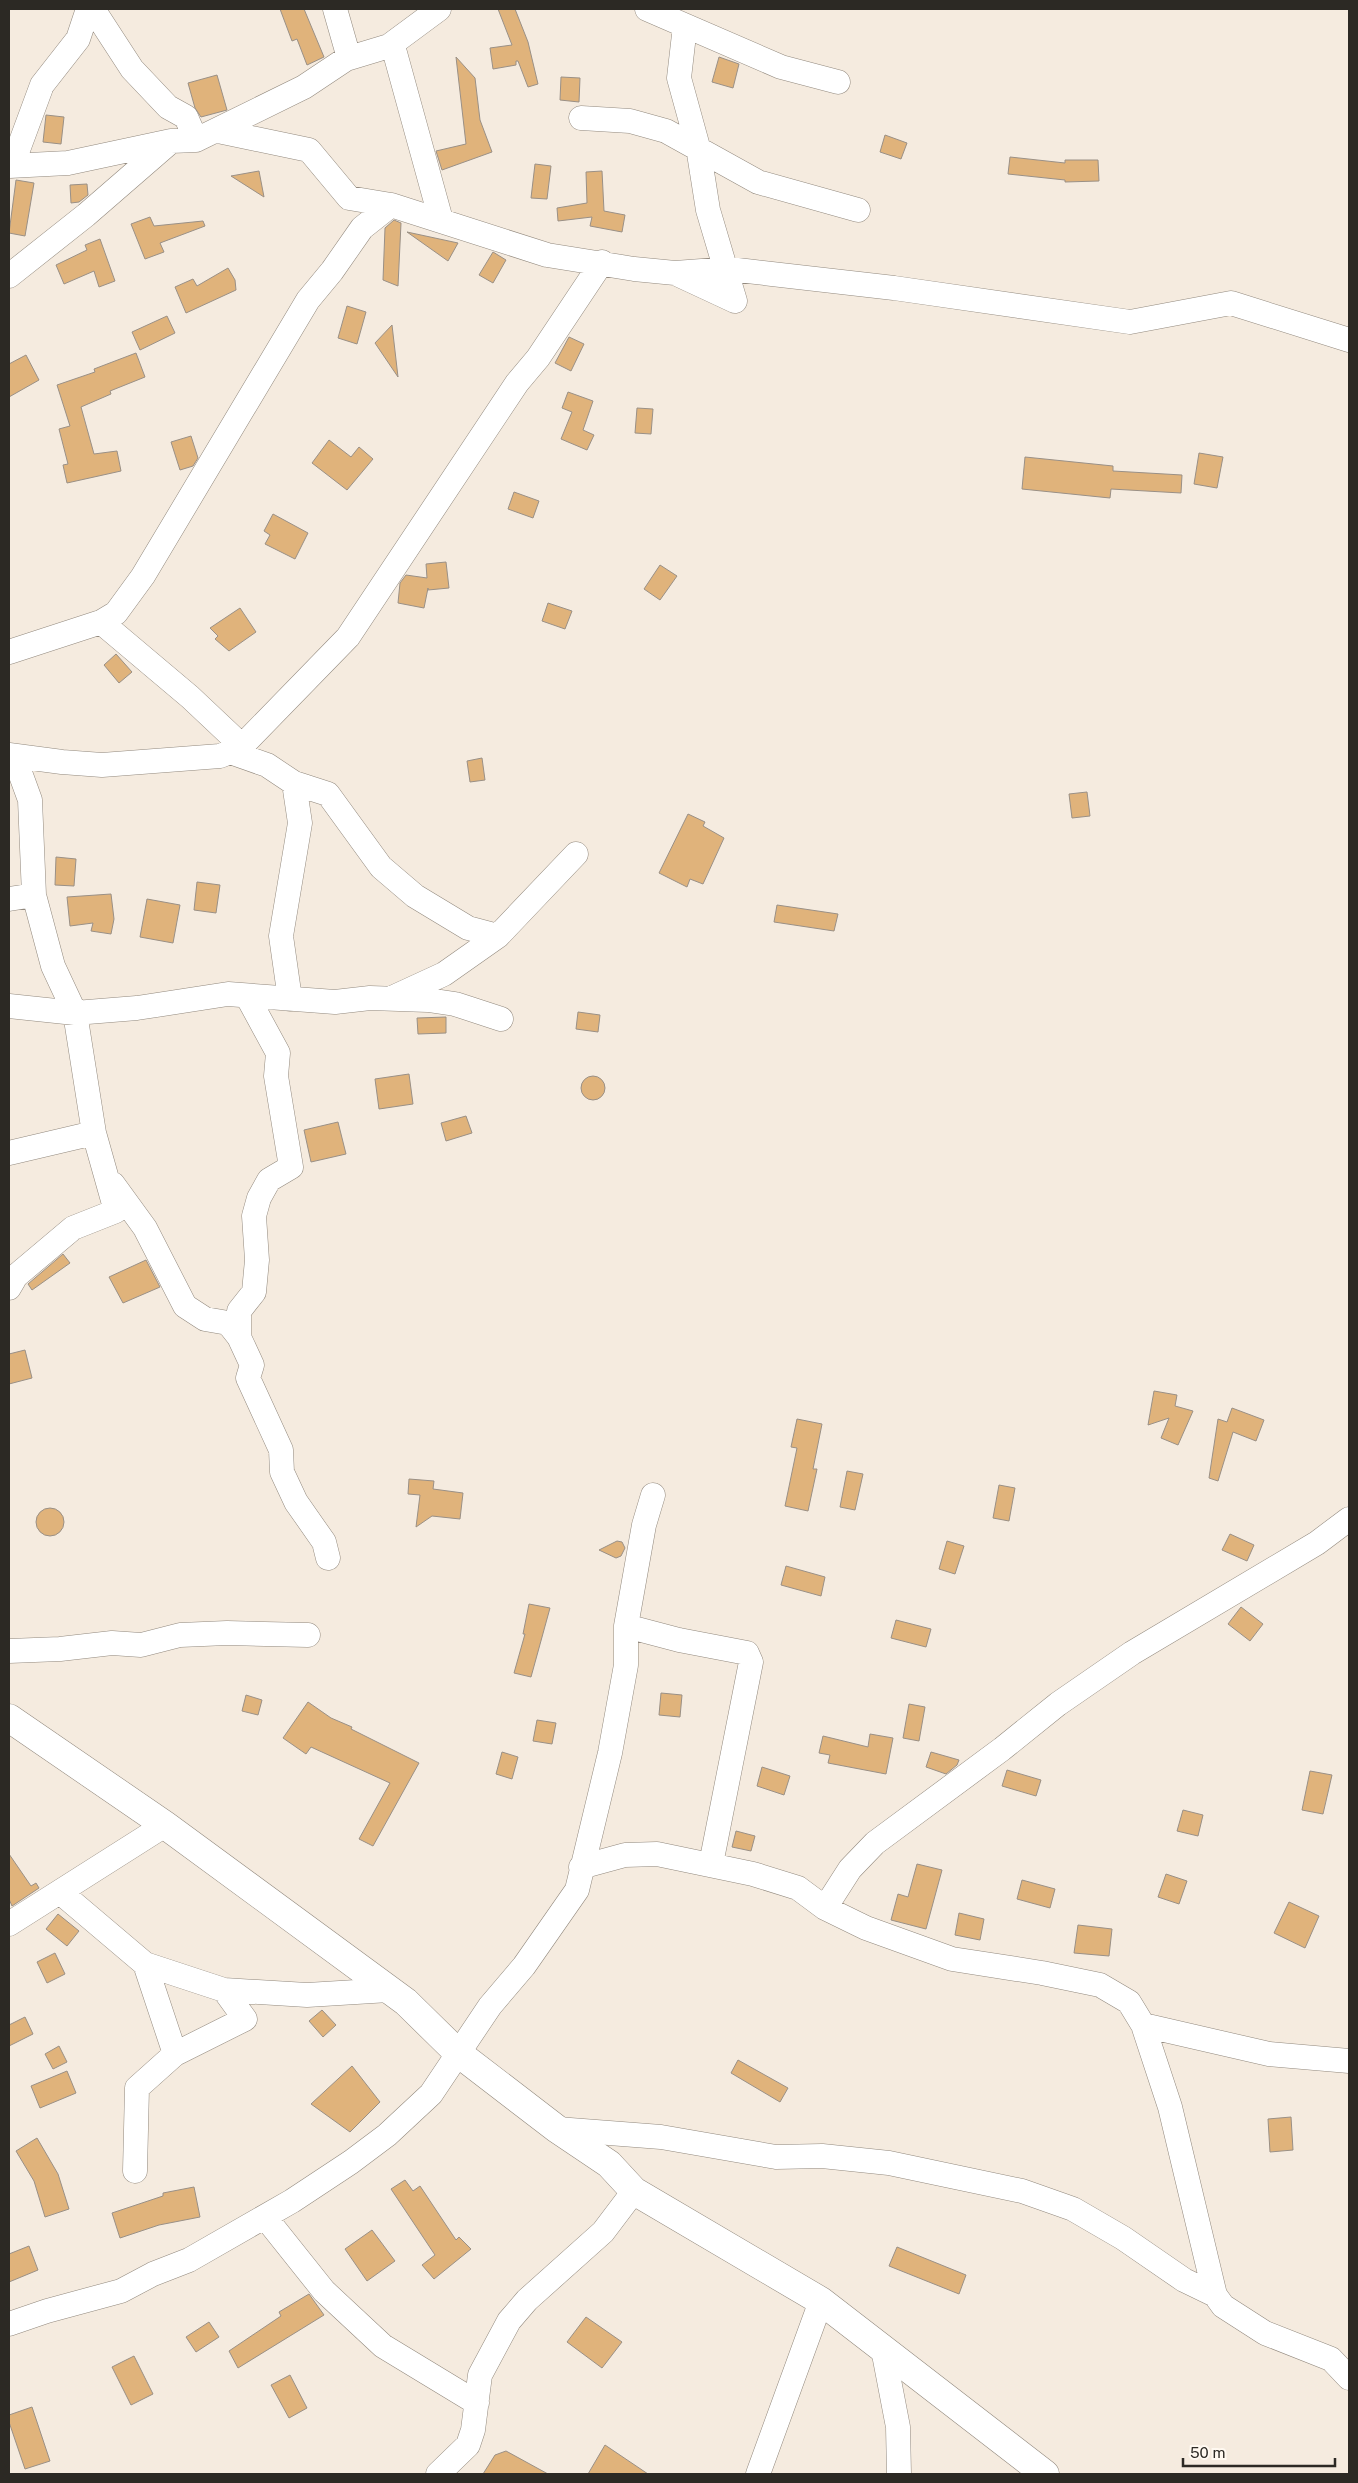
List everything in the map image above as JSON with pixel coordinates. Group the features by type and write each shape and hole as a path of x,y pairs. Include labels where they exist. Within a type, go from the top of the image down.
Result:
{"main road":[{"path":"9,1718 165,1825 406,2002 458,2053 557,2129 609,2164 634,2191 820,2300 1045,2474"}],"street":[{"path":"88,9 78,39 42,85 11,166 68,163 171,142 196,140 218,131 304,87 349,58 389,46 439,9"},
{"path":"93,9 132,69 168,106 186,117 196,140"},
{"path":"336,9 349,58"},
{"path":"647,9 781,67 838,82"},
{"path":"675,273 735,301 708,210 698,151 679,78 685,26"},
{"path":"389,46 395,53 441,220"},
{"path":"581,118 630,121 666,131 698,151 758,182 858,210"},
{"path":"218,131 309,150 349,198 391,205 547,255 675,273 724,269 894,288 1130,322 1231,303 1349,340"},
{"path":"9,276 86,215 171,142"},
{"path":"9,652 101,622 116,613 143,576 308,300 332,271 362,228 391,205"},
{"path":"9,1288 16,1276 73,1228 116,1212 94,1134 74,1013 53,966 34,895 30,800 11,756 102,764 207,757 236,749 348,637 517,382 538,358 602,262"},
{"path":"101,622 190,698 236,749 267,765 294,783 328,794 381,867 416,896 468,928 498,936"},
{"path":"290,999 281,936 300,823 294,783"},
{"path":"391,999 444,974 498,936 576,854"},
{"path":"9,899 34,895"},
{"path":"9,1006 74,1013 137,1008 228,994 335,1002 370,998 428,1000 455,1004 501,1019"},
{"path":"239,1337 239,1312 254,1292 257,1260 254,1216 259,1198 269,1180 291,1167 276,1076 278,1053 247,996"},
{"path":"9,1153 94,1134"},
{"path":"105,1172 144,1228 185,1306 205,1319 228,1323 239,1337 252,1365 248,1378 281,1450 282,1472 296,1502 324,1542 328,1558"},
{"path":"9,2324 47,2311 121,2291 153,2274 189,2260 265,2217 351,2162 387,2135 431,2094 490,2006 524,1966 577,1890 610,1753 626,1665 626,1626 644,1525 653,1495"},
{"path":"825,1908 850,1869 875,1843 1002,1749 1058,1704 1132,1653 1317,1543 1349,1519"},
{"path":"626,1626 678,1640 746,1654 751,1662 711,1864"},
{"path":"9,1651 60,1649 112,1643 141,1645 180,1636 227,1633 308,1635"},
{"path":"9,1924 165,1825"},
{"path":"581,1867 625,1855 657,1854 711,1864 798,1888 825,1908 866,1928 952,1959 1042,1973 1100,1985 1129,2002 1143,2026 1170,2107 1215,2295 1223,2306 1265,2333 1331,2360 1349,2378"},
{"path":"60,1892 146,1964 224,1990 306,1995 389,1990"},
{"path":"146,1964 175,2054"},
{"path":"135,2171 137,2088 175,2054 245,2019 224,1990"},
{"path":"1143,2026 1269,2054 1349,2061"},
{"path":"557,2129 661,2137 776,2157 822,2156 889,2163 1022,2191 1073,2209 1116,2234 1184,2280 1215,2295"},
{"path":"438,2474 468,2445 473,2430 480,2375 509,2321 527,2300 603,2232 634,2191"},
{"path":"265,2217 324,2291 383,2346 477,2403"},
{"path":"758,2474 820,2300"},
{"path":"883,2349 898,2427 899,2474"}],"building":[{"path":"280,9 304,9 324,57 307,65 297,39 292,41"},
{"path":"498,9 515,9 528,42 538,84 528,87 518,61 516,61 516,65 493,69 490,48 512,45"},
{"path":"456,57 475,78 480,120 492,152 442,170 436,151 466,144"},
{"path":"719,57 739,64 733,88 712,82"},
{"path":"217,75 227,110 201,117 195,108 188,83"},
{"path":"561,77 580,78 579,102 560,100"},
{"path":"46,115 64,117 61,144 43,142"},
{"path":"885,135 907,143 901,159 880,152"},
{"path":"1010,157 1065,163 1065,160 1098,160 1099,181 1065,182 1065,180 1008,174"},
{"path":"535,164 551,166 547,199 531,198"},
{"path":"259,171 264,197 231,176"},
{"path":"602,171 604,211 625,215 622,232 590,226 592,217 558,221 557,208 587,203 586,172"},
{"path":"16,180 34,183 25,236 9,233"},
{"path":"87,184 88,195 79,202 71,203 70,185"},
{"path":"150,217 154,226 203,221 205,226 160,243 164,252 145,259 131,224"},
{"path":"394,220 401,223 398,286 383,280 385,228"},
{"path":"407,232 458,243 448,261"},
{"path":"100,239 115,281 99,287 94,271 64,284 56,265 87,250 85,245"},
{"path":"493,252 506,260 493,283 479,275"},
{"path":"228,268 235,280 236,290 186,313 175,287 193,279 197,286"},
{"path":"347,306 366,312 357,344 338,338"},
{"path":"167,316 175,333 140,350 132,332"},
{"path":"392,325 398,377 375,343"},
{"path":"569,337 584,344 571,371 555,363"},
{"path":"136,353 145,377 110,391 111,394 81,407 94,454 117,451 121,471 67,483 63,465 68,464 59,429 70,426 57,385 95,372 94,369"},
{"path":"26,355 39,380 9,397 9,364"},
{"path":"568,392 593,401 583,430 594,435 587,450 561,439 572,412 562,408"},
{"path":"637,408 653,409 651,434 635,433"},
{"path":"191,436 198,458 193,466 180,470 171,442"},
{"path":"329,440 351,457 359,447 373,459 347,490 312,463"},
{"path":"1199,453 1223,457 1217,488 1194,484"},
{"path":"1025,457 1113,466 1113,471 1182,475 1181,493 1111,489 1110,498 1022,489"},
{"path":"514,492 539,501 533,518 508,509"},
{"path":"273,514 308,533 295,559 265,544 270,535 264,531"},
{"path":"446,562 449,588 428,590 428,588 424,608 398,603 400,583 406,575 427,578 426,564"},
{"path":"660,565 677,576 660,600 644,589"},
{"path":"548,603 572,611 565,629 542,621"},
{"path":"240,608 256,632 229,651 215,639 218,636 210,628"},
{"path":"116,654 132,672 119,683 104,665"},
{"path":"482,758 485,780 470,782 467,761"},
{"path":"1087,792 1090,816 1072,818 1069,794"},
{"path":"688,814 705,822 703,826 724,838 703,884 690,879 687,887 659,873"},
{"path":"56,857 76,859 74,886 55,885"},
{"path":"197,882 220,885 216,913 194,910"},
{"path":"111,894 114,919 111,934 91,931 93,923 70,926 67,897"},
{"path":"147,899 180,905 173,943 140,937"},
{"path":"777,905 838,914 834,931 774,922"},
{"path":"578,1012 600,1015 598,1032 576,1029"},
{"path":"446,1017 446,1033 418,1034 417,1018"},
{"path":"409,1074 413,1104 379,1109 375,1079"},
{"path":"593,1076 598,1077 604,1083 604,1093 598,1099 593,1100 588,1099 582,1093 581,1088 582,1083 588,1077"},
{"path":"466,1116 472,1133 446,1141 441,1123"},
{"path":"338,1122 346,1154 311,1162 304,1130"},
{"path":"63,1254 70,1263 32,1290 28,1284"},
{"path":"146,1260 160,1287 123,1303 109,1277"},
{"path":"25,1350 32,1378 9,1384 9,1354"},
{"path":"1154,1391 1177,1395 1175,1406 1193,1411 1178,1445 1161,1438 1169,1418 1148,1425"},
{"path":"1232,1408 1264,1420 1256,1441 1233,1432 1218,1481 1209,1478 1218,1419 1227,1422"},
{"path":"797,1419 822,1424 813,1469 817,1469 808,1511 785,1506 797,1448 791,1447"},
{"path":"847,1471 863,1474 855,1510 840,1507"},
{"path":"409,1479 434,1481 433,1489 463,1493 460,1519 432,1516 416,1527 420,1495 408,1494"},
{"path":"999,1485 1015,1488 1009,1521 993,1518"},
{"path":"50,1508 60,1512 64,1522 60,1532 50,1536 40,1532 36,1522 40,1512"},
{"path":"1230,1534 1254,1545 1247,1561 1222,1550"},
{"path":"617,1541 622,1542 625,1548 621,1556 616,1558 599,1550"},
{"path":"947,1541 964,1546 955,1574 939,1569"},
{"path":"786,1566 825,1577 821,1596 781,1585"},
{"path":"529,1604 550,1608 531,1677 514,1673 525,1634 523,1634"},
{"path":"1241,1607 1263,1624 1250,1641 1228,1624"},
{"path":"896,1620 931,1629 926,1647 891,1638"},
{"path":"661,1693 682,1695 680,1717 659,1715"},
{"path":"246,1695 262,1700 258,1715 242,1711"},
{"path":"308,1702 331,1718 352,1727 351,1729 419,1763 373,1846 359,1839 390,1783 311,1747 306,1754 283,1738"},
{"path":"909,1704 925,1707 919,1741 903,1738"},
{"path":"537,1720 556,1723 552,1744 533,1741"},
{"path":"870,1734 893,1738 886,1774 828,1763 830,1755 819,1753 823,1736 868,1747"},
{"path":"502,1752 518,1757 512,1779 496,1774"},
{"path":"931,1752 959,1760 957,1765 946,1774 926,1767"},
{"path":"762,1767 790,1776 784,1795 757,1786"},
{"path":"1007,1770 1041,1780 1036,1796 1002,1786"},
{"path":"1310,1771 1332,1775 1323,1814 1302,1810"},
{"path":"1183,1810 1203,1815 1198,1836 1177,1831"},
{"path":"736,1831 755,1836 751,1851 732,1847"},
{"path":"9,1854 31,1886 36,1883 39,1888 12,1906 9,1899"},
{"path":"917,1864 942,1870 926,1929 891,1920 898,1894 908,1897"},
{"path":"1166,1874 1187,1881 1179,1904 1158,1897"},
{"path":"1022,1880 1055,1889 1050,1908 1017,1899"},
{"path":"1289,1902 1319,1916 1305,1948 1274,1933"},
{"path":"959,1913 984,1919 980,1940 955,1935"},
{"path":"58,1914 79,1931 67,1946 46,1929"},
{"path":"1078,1925 1112,1929 1109,1956 1074,1953"},
{"path":"55,1953 65,1974 47,1983 37,1962"},
{"path":"322,2010 336,2025 323,2037 309,2021"},
{"path":"25,2017 33,2034 9,2046 9,2025"},
{"path":"59,2046 67,2062 53,2069 45,2054"},
{"path":"738,2060 788,2088 780,2102 731,2073"},
{"path":"352,2066 380,2102 350,2132 311,2104"},
{"path":"67,2071 76,2093 40,2108 31,2086"},
{"path":"1291,2117 1293,2150 1270,2152 1268,2119"},
{"path":"37,2138 58,2174 69,2209 45,2217 34,2181 16,2151"},
{"path":"405,2180 413,2191 420,2186 456,2240 459,2237 471,2249 434,2279 422,2265 435,2255 391,2189"},
{"path":"194,2187 200,2217 159,2225 120,2238 112,2213 163,2196 163,2193"},
{"path":"372,2230 395,2261 367,2281 345,2249"},
{"path":"29,2246 38,2270 9,2282 9,2254"},
{"path":"897,2247 966,2275 959,2294 889,2266"},
{"path":"309,2294 324,2315 238,2368 229,2351 281,2316 279,2312"},
{"path":"586,2317 622,2342 602,2368 567,2342"},
{"path":"209,2322 219,2337 196,2352 186,2337"},
{"path":"134,2356 153,2394 131,2405 112,2367"},
{"path":"290,2375 307,2408 289,2418 271,2385"},
{"path":"32,2407 50,2461 25,2469 9,2422 9,2415"},
{"path":"605,2445 648,2474 588,2474"},
{"path":"506,2451 548,2474 483,2474 495,2455"}]}
